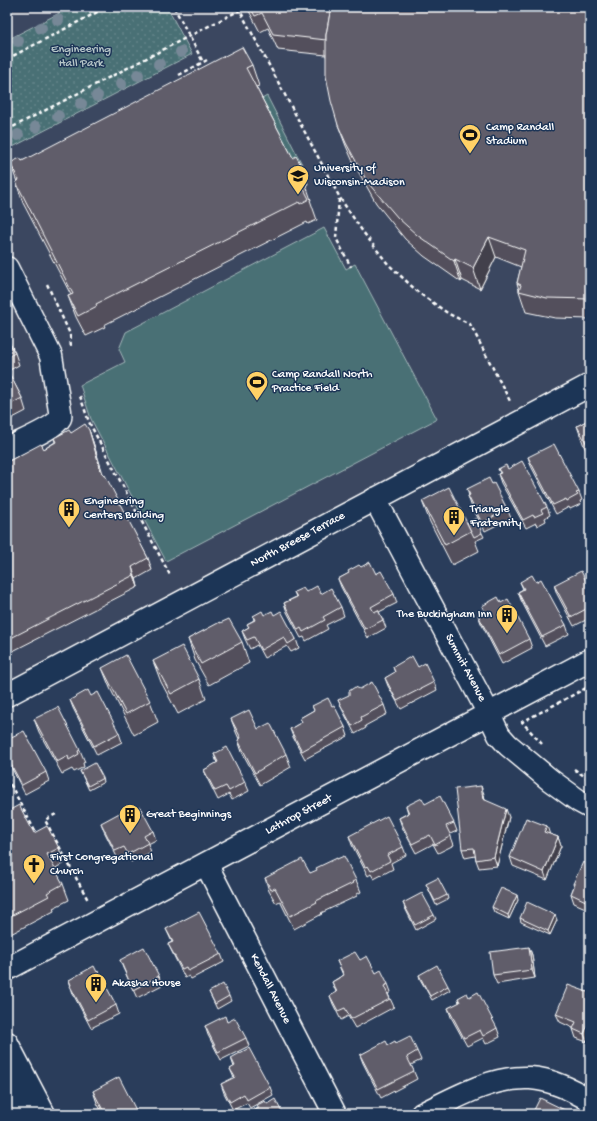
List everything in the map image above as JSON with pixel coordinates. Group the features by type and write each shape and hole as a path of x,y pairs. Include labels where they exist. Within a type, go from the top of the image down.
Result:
{"street":[{"path":"7,449 43,431 57,422 60,417 51,356 8,270"},
{"name":"North Breese Terrace","path":"7,695 590,385"},
{"name":"Summit Avenue","path":"375,499 499,735 508,746 550,780 590,807"},
{"name":"Lathrop Street","path":"7,969 590,660"},
{"name":"Kendall Avenue","path":"206,864 335,1114"},
{"path":"7,1043 44,1114"},
{"path":"422,1114 470,1090 500,1080 530,1078 554,1082 590,1100"},
{"path":"7,1083 23,1114"}],"path":[{"path":"7,59 107,7"},
{"path":"174,7 203,62"},
{"path":"7,130 190,37 239,9 340,198 363,232 388,264 418,294 449,314 470,324 509,398"},
{"path":"179,75 207,60"},
{"path":"340,198 336,238 351,267"},
{"path":"47,284 70,334 72,354"},
{"path":"79,390 90,422 170,575"},
{"path":"546,749 522,722 590,686"},
{"path":"573,769 590,780"},
{"path":"7,778 40,841"},
{"path":"56,814 45,820 53,834 61,854 88,900"},
{"path":"47,838 53,834"}],"shaded area":[{"name":"University of Wisconsin-Madison","path":"7,7 590,7 590,385 7,695"}],"green space":[{"name":"Engineering Hall Park","path":"71,7 167,7 192,54 7,150 7,40"},
{"path":"267,96 306,172 299,175 260,100"},
{"name":"Camp Randall North Practice Field","path":"324,228 346,269 355,264 437,419 166,561 91,419 80,385 125,362 119,349 126,332"}],"building":[{"path":"250,7 331,7 326,40 273,34 262,13 255,16"},
{"name":"Camp Randall Stadium","path":"331,7 590,7 590,299 547,298 519,291 521,285 517,283 525,250 489,237 473,268 455,259 454,261 417,235 398,218 368,183 338,125 326,76 326,35"},
{"path":"242,47 252,65 246,68 293,158 296,156 300,163 296,166 303,179 300,181 309,199 300,204 299,202 96,304 97,306 78,316 68,296 73,294 16,182 19,180 10,163 20,158 22,161"},
{"path":"7,338 15,353 7,357"},
{"path":"7,369 22,398 7,406"},
{"path":"590,419 590,450 577,426"},
{"name":"Engineering Centers Building","path":"85,424 89,430 101,471 105,475 148,558 132,567 134,575 7,640 7,462 41,444 44,449 56,442 54,438 69,430 71,433"},
{"path":"554,444 579,492 576,493 578,495 567,501 566,499 553,505 528,457"},
{"path":"522,461 547,507 541,510 543,513 534,517 533,515 523,520 498,474 501,473 498,469 506,465 508,469"},
{"name":"Triangle Fraternity","path":"489,478 492,484 494,483 507,509 482,523 468,496 470,495 467,489"},
{"path":"449,487 471,531 445,545 422,501"},
{"path":"476,518 482,533 474,537 467,523"},
{"path":"370,562 376,574 381,571 394,594 371,607 374,612 378,610 383,620 365,629 338,579 359,565 361,567"},
{"path":"581,571 590,589 590,607 571,617 554,585"},
{"path":"532,575 536,582 541,579 566,625 542,637 518,592 524,589 520,582"},
{"path":"317,586 321,594 331,588 341,607 323,617 325,620 303,632 301,628 298,630 284,603 297,597 294,592 303,588 306,592"},
{"name":"The Buckingham Inn","path":"498,597 501,603 508,599 529,639 499,655 478,615 485,611 482,606"},
{"path":"262,611 264,615 272,611 274,615 281,611 296,639 288,644 284,637 261,650 254,637 247,640 242,631 249,627 247,624 255,620 253,616"},
{"path":"229,619 242,642 201,664 188,639 220,622"},
{"path":"182,646 199,679 171,694 153,661"},
{"path":"126,655 150,701 126,714 102,668"},
{"path":"412,656 418,667 425,663 434,682 397,701 385,678 395,672 393,667"},
{"path":"372,682 384,705 361,717 362,720 352,726 338,700 349,695 349,691 355,687 360,689"},
{"path":"88,690 91,696 98,692 119,733 94,746 70,700"},
{"path":"328,698 332,706 334,705 345,727 302,751 290,729 302,722 300,718 314,710 312,706"},
{"path":"58,707 80,750 78,751 79,754 69,760 68,756 57,762 34,719"},
{"path":"249,710 258,729 270,723 286,754 255,773 238,740 241,738 231,719"},
{"path":"24,731 46,772 22,785 7,757 7,739"},
{"path":"227,747 245,782 229,791 226,786 215,791 204,770 218,762 214,754"},
{"path":"95,763 103,778 88,786 80,771"},
{"path":"481,786 483,799 506,809 494,857 476,860 474,848 462,849 455,789"},
{"path":"440,796 454,823 446,826 451,836 435,845 430,835 412,844 399,818 409,813 406,806 422,798 425,804"},
{"name":"First Congregational Church","path":"19,805 34,833 47,826 59,848 47,854 63,884 47,893 49,896 7,918 7,809 8,811"},
{"name":"Great Beginnings","path":"140,807 153,831 144,836 148,843 128,854 124,847 115,851 101,823 125,810 131,812"},
{"path":"387,816 403,847 387,855 390,861 371,871 368,866 365,867 349,836"},
{"path":"526,818 547,826 544,832 558,837 544,872 510,857"},
{"path":"344,856 356,880 290,916 275,888 271,890 265,878 302,859 310,873 317,870 316,868"},
{"path":"583,862 590,865 590,903 571,894 575,884 573,884"},
{"path":"438,878 447,895 435,901 426,884"},
{"path":"501,888 517,895 508,915 492,907"},
{"path":"422,893 434,915 415,925 403,903"},
{"path":"527,902 555,915 548,931 520,918"},
{"path":"199,912 221,954 188,971 186,967 182,969 168,944 173,942 166,929"},
{"path":"144,947 159,976 133,990 120,960"},
{"path":"529,947 532,970 493,975 490,952"},
{"path":"355,952 360,960 367,956 376,973 381,970 388,984 384,986 390,999 351,1019 345,1008 338,1011 330,996 337,992 332,982 344,975 337,961"},
{"path":"437,965 448,986 430,996 419,975"},
{"name":"Akasha House","path":"94,966 116,1005 88,1020 70,986 69,980"},
{"path":"223,984 229,996 215,1004 209,992"},
{"path":"568,985 590,993 590,1027 587,1026 584,1034 573,1029 576,1022 556,1014"},
{"path":"478,992 497,1028 483,1036 480,1030 464,1038 448,1008 460,1002 458,998 467,993 469,997"},
{"path":"225,1016 227,1022 235,1018 246,1038 218,1052 205,1026"},
{"path":"410,1036 417,1051 407,1057 414,1071 378,1089 360,1055 386,1041 388,1045"},
{"path":"249,1048 270,1087 247,1100 244,1094 230,1102 221,1084 235,1077 230,1069 235,1066 231,1058"},
{"path":"119,1077 138,1114 105,1114 93,1091"},
{"path":"540,1098 573,1114 532,1114"},
{"path":"275,1099 283,1114 247,1114 259,1108 257,1105 265,1101 267,1104"},
{"path":"243,1110 245,1114 236,1114"}],"place":[{"name":"Camp Randall Stadium","path":"470,154"},
{"name":"University of Wisconsin-Madison","path":"298,196"},
{"name":"Camp Randall North Practice Field","path":"257,402"},
{"name":"Engineering Centers Building","path":"69,528"},
{"name":"Triangle Fraternity","path":"454,536"},
{"name":"The Buckingham Inn","path":"507,634"},
{"name":"Great Beginnings","path":"130,834"},
{"name":"First Congregational Church","path":"34,884"},
{"name":"Akasha House","path":"96,1004"}]}
